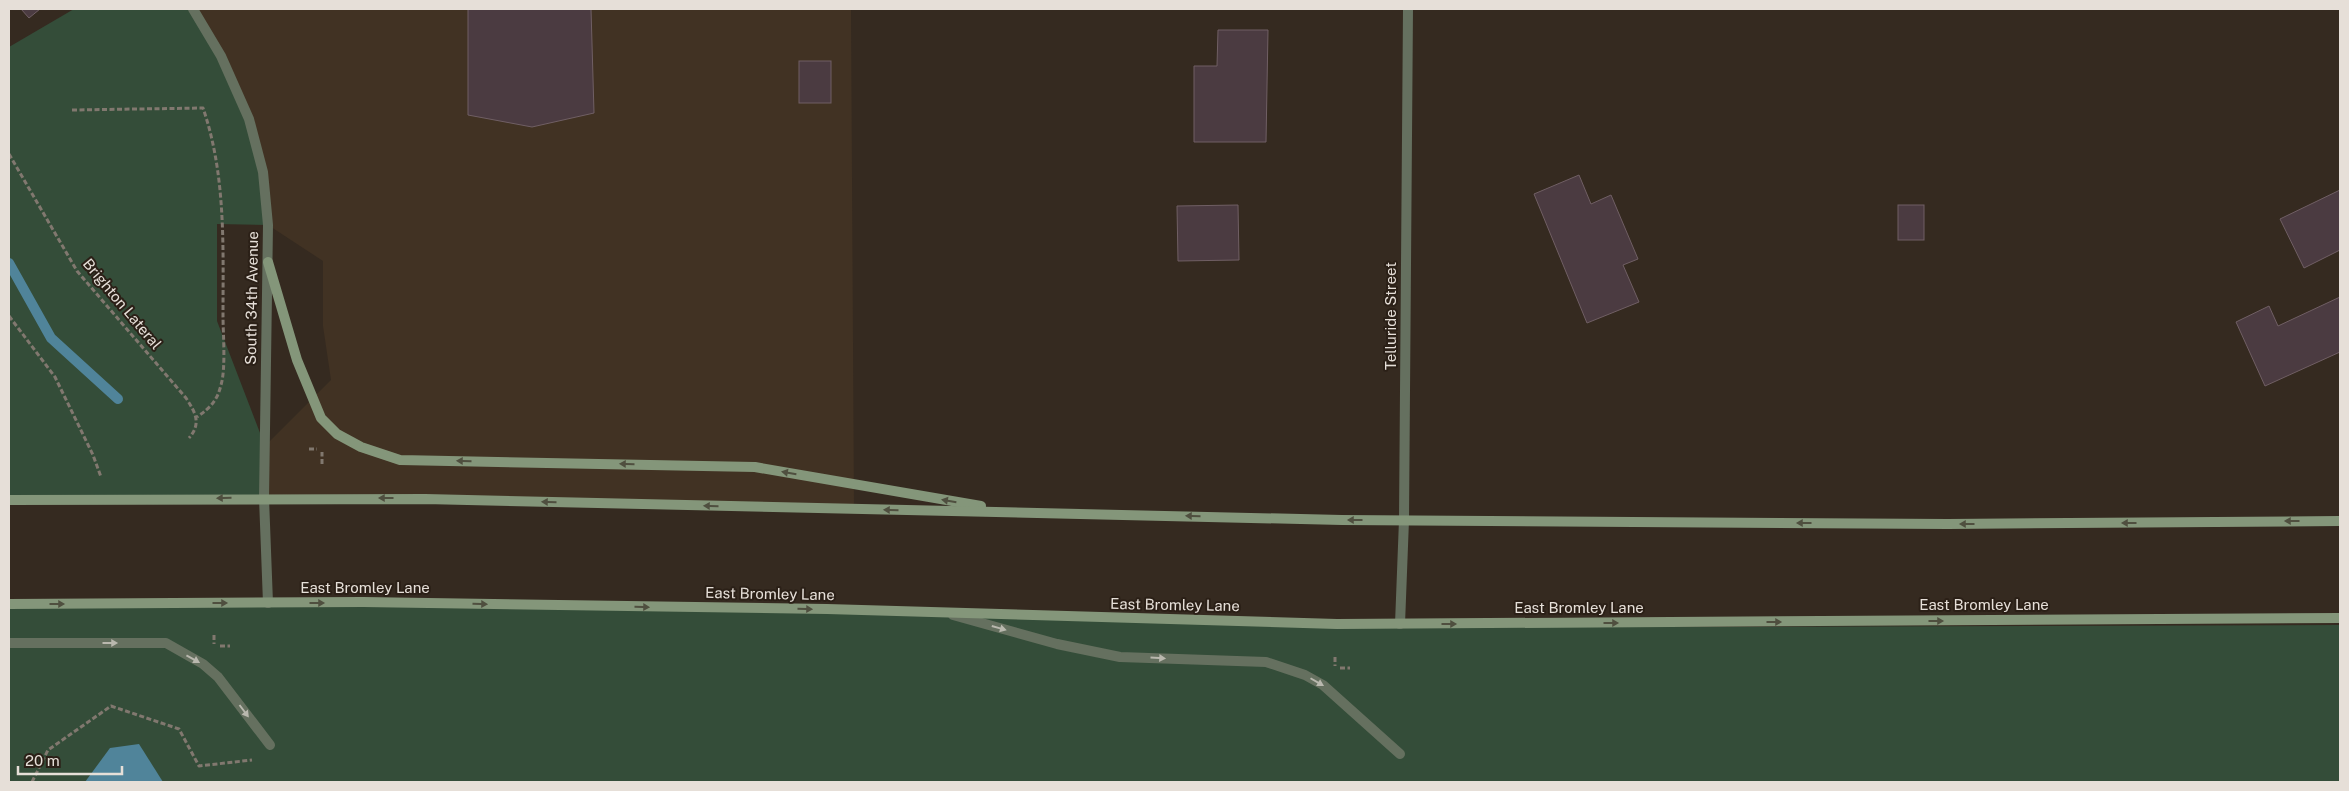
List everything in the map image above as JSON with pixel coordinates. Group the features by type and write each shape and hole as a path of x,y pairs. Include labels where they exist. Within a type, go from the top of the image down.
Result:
{"main road":[{"path":"268,262 297,360 321,418 337,434 361,447 400,460 754,467 1014,512"},
{"path":"9,500 425,499 1404,520 1938,524 2340,521"},
{"name":"East Bromley Lane","path":"9,604 268,603 798,609 1337,624 2340,618"}],"street":[{"name":"South 34th Avenue","path":"193,9 221,56 249,119 263,172 268,225 264,498 268,603"},
{"name":"Telluride Street","path":"1400,624 1404,520 1408,9"},
{"path":"952,614 1056,644 1120,657 1266,662 1305,675 1324,686 1400,754"},
{"path":"9,643 166,643 203,664 218,677 270,745"}],"path":[{"path":"72,110 203,108 210,128 222,204 222,383 213,406 197,417 195,431 189,438"},
{"name":"Brighton Lateral","path":"9,154 77,271 186,398 197,417"},
{"path":"9,316 55,377 93,455 108,499"},
{"path":"322,464 323,448"},
{"path":"214,635 214,646"},
{"path":"1335,657 1335,668"},
{"path":"32,782 48,750 111,706 179,729 199,766 261,760"}],"shaded area":[{"path":"193,9 851,9 854,509 264,498 265,446 331,380 323,326 323,261 268,225"}],"green space":[{"path":"74,9 193,9 249,119 268,225 217,224 217,321 265,446 264,498 9,500 9,47"},
{"path":"363,602 1676,627 2340,625 2340,782 9,782 9,604"}],"water":[{"path":"139,744 163,782 85,782 110,748"}],"building":[{"path":"21,9 40,9 29,18"},
{"path":"468,9 591,9 594,113 532,127 468,115"},
{"path":"1218,30 1268,30 1266,142 1194,142 1194,66 1217,66"},
{"path":"799,61 831,61 831,103 799,103"},
{"path":"1579,175 1591,204 1611,195 1638,259 1623,265 1639,302 1587,323 1534,194"},
{"path":"2340,190 2340,250 2304,268 2280,219"},
{"path":"1238,205 1239,260 1178,261 1177,206"},
{"path":"1898,205 1924,205 1924,240 1898,240"},
{"path":"2340,297 2340,352 2265,386 2236,322 2269,306 2278,326"}],"waterway":[{"path":"9,263 51,338 118,399"}]}
